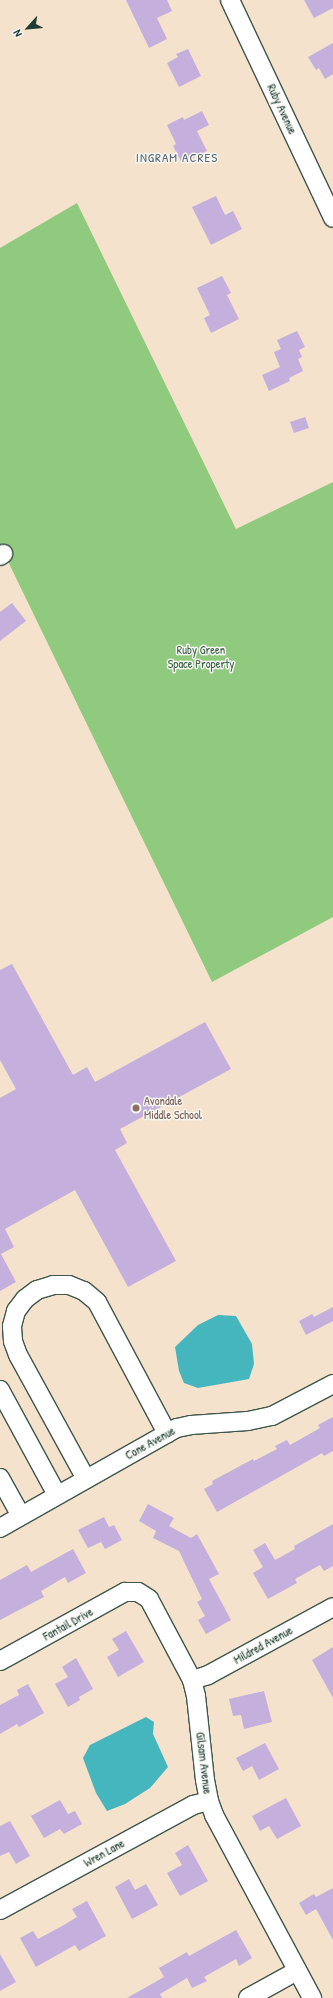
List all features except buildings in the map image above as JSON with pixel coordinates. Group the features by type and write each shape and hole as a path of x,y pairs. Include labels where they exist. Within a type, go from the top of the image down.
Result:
{"street":[{"name":"Ruby Avenue","path":"230,0 333,218"},
{"path":"86,1479 18,1355 13,1341 12,1326 16,1311 25,1299 37,1290 52,1285 69,1285 84,1291 97,1302 167,1433"},
{"name":"Cone Avenue","path":"0,1528 167,1433 183,1426 248,1421 272,1416 333,1384"},
{"path":"0,1390 57,1495"},
{"path":"0,1478 21,1516"},
{"name":"Fantail Drive","path":"0,1661 125,1592 138,1592"},
{"name":"Gilsam Avenue","path":"138,1592 149,1599 192,1680 196,1696 204,1780 214,1816 312,1998"},
{"name":"Mildred Avenue","path":"192,1680 208,1675 333,1607"},
{"name":"Wren Lane","path":"0,1910 193,1805 209,1800"},
{"path":"248,1998 297,1971"}],"green space":[{"name":"Ruby Green Space Property","path":"77,203 236,529 333,482 333,917 212,982 0,545 0,248"}],"water":[{"path":"218,1315 236,1316 252,1344 254,1364 249,1379 198,1388 184,1383 179,1371 175,1347 198,1325"},
{"path":"146,1717 154,1722 153,1734 168,1767 150,1788 125,1804 107,1811 96,1793 83,1758 90,1745"}],"place":[{"name":"Avondale Middle School","path":"136,1108"}],"district":[{"name":"INGRAM ACRES","path":"177,157"}]}
